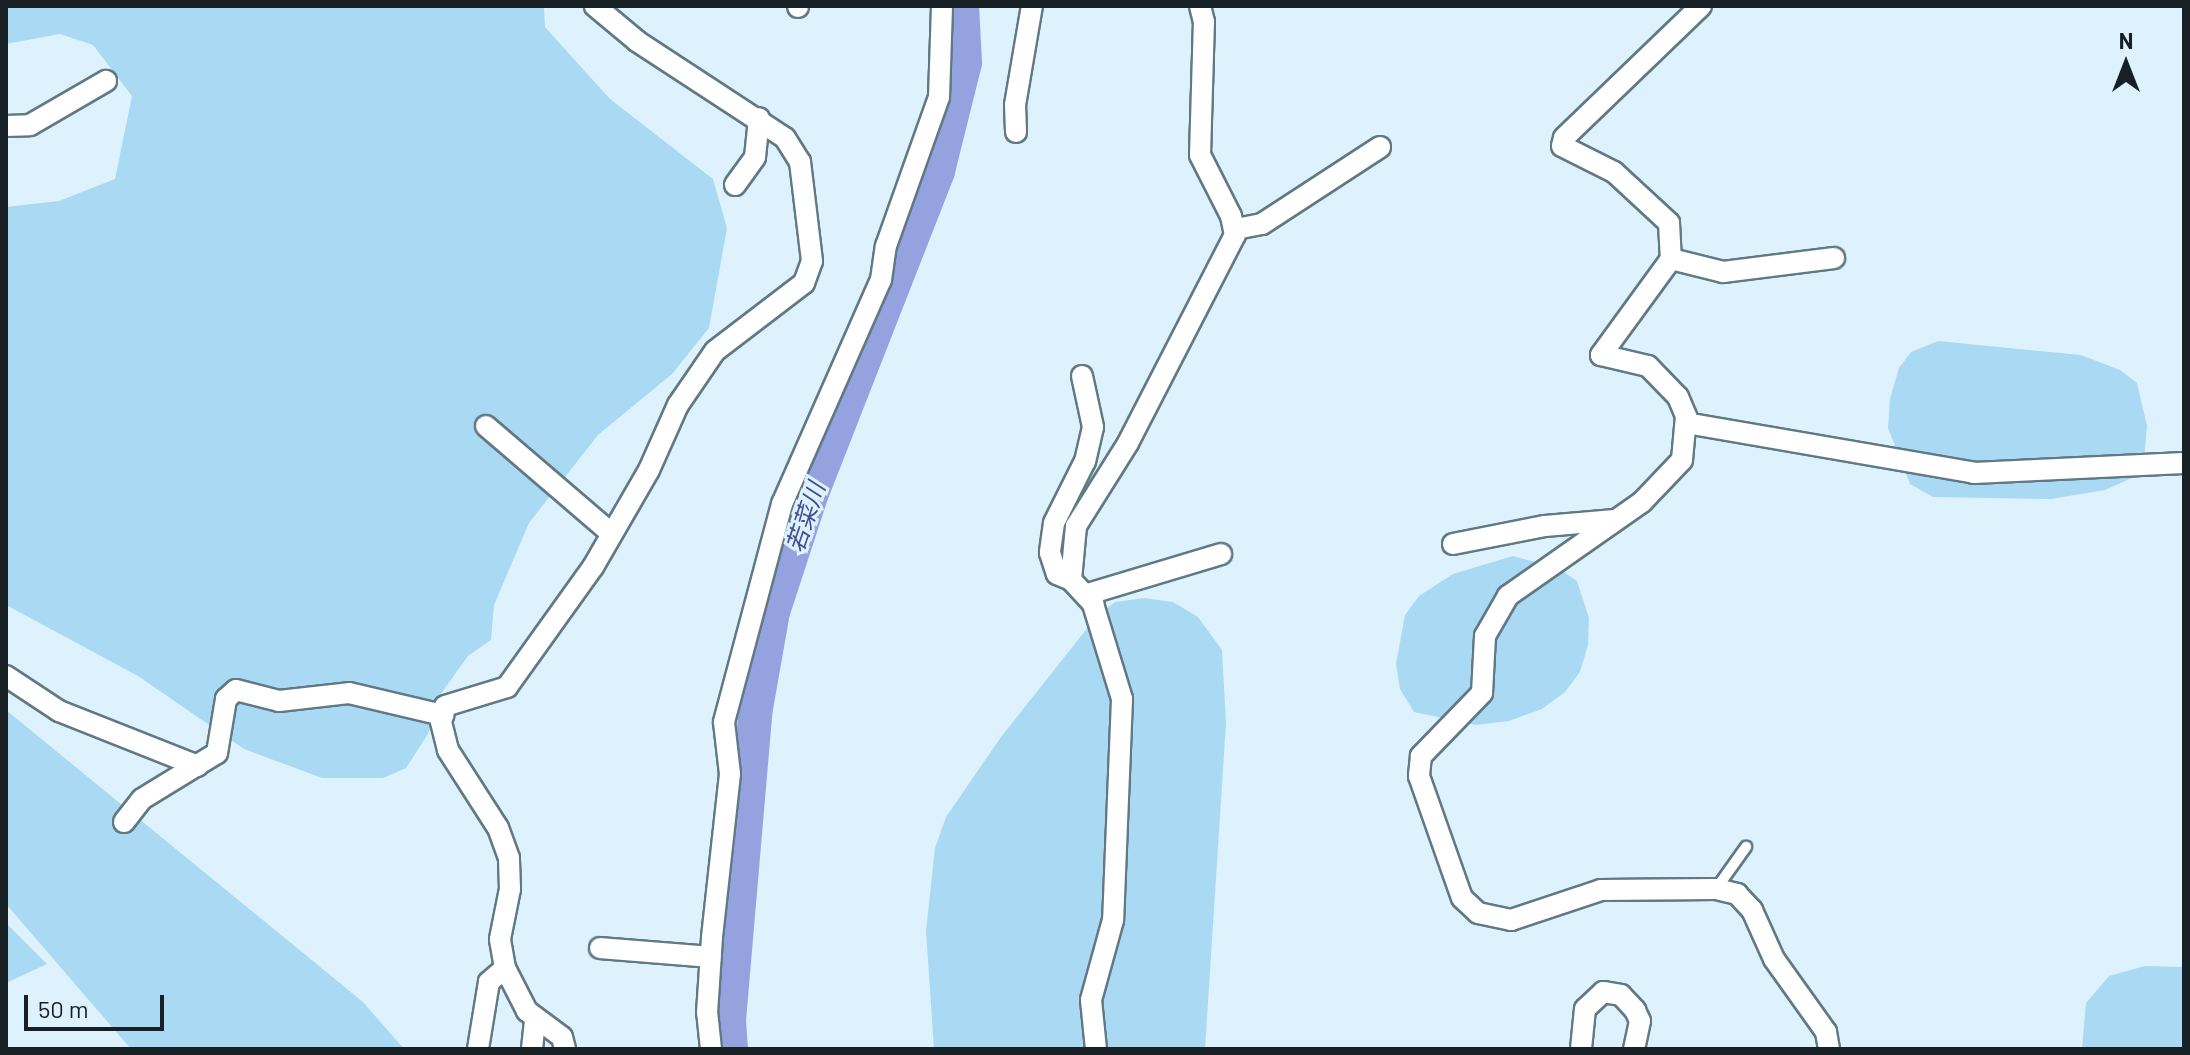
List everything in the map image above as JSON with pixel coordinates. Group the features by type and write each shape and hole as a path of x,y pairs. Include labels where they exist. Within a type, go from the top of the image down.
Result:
{"street":[{"path":"565,1049 562,1037 535,1022 505,968 500,939 510,889 509,858 498,828 448,750 443,715 445,706 461,697 507,687 593,567 649,470 678,405 715,351 804,283 812,261 800,162 785,138 759,118 695,81 595,6"},
{"path":"711,1049 711,957 730,774 724,722 782,504 881,280 886,246 939,97 942,6"},
{"path":"1016,132 1015,105 1032,6"},
{"path":"1200,6 1204,22 1200,155 1236,229"},
{"path":"1701,6 1564,138 1562,146 1614,172 1648,200 1669,223 1671,259 1601,355 1624,357 1665,380 1678,397 1686,423 1682,460 1616,520 1535,574 1493,616 1485,636 1482,693 1421,756 1422,790 1462,898 1493,919 1511,920 1601,890 1716,889 1737,894 1752,910 1774,959 1826,1032 1829,1049"},
{"path":"6,126 30,125 106,81"},
{"path":"735,185 755,157 759,118"},
{"path":"1236,229 1262,224 1380,147"},
{"path":"1071,580 1076,526 1128,443 1236,229"},
{"path":"1671,259 1723,272 1834,258"},
{"path":"1082,376 1093,427 1085,461 1059,509 1050,540 1050,564 1088,594 1122,699 1124,753 1113,920 1091,1000 1096,1049"},
{"path":"1686,423 1974,473 2184,463"},
{"path":"486,426 611,533"},
{"path":"1453,544 1545,526 1616,520"},
{"path":"1088,594 1221,554"},
{"path":"6,676 59,711 198,766"},
{"path":"124,822 136,804 217,753 226,699 236,690 279,701 349,693 443,715"},
{"path":"600,948 711,957"},
{"path":"478,1049 489,982 505,968"},
{"path":"1581,1049 1585,1009 1603,992 1621,995 1635,1010 1640,1021 1634,1049"},
{"path":"532,1049 535,1022"}],"lane":[{"path":"1716,889 1746,847"}],"shaded area":[{"path":"6,6 544,6 545,27 610,99 713,179 727,228 709,328 672,374 598,435 529,523 494,605 491,640 468,656 440,695 428,734 406,768 383,778 322,778 244,749 138,676 6,605 6,207 59,201 115,179 132,96 93,45 60,34 6,44"},
{"path":"1938,341 2081,355 2120,370 2137,383 2147,426 2144,459 2132,478 2105,490 2051,499 1933,497 1910,484 1888,428 1890,399 1899,368 1911,352"},
{"path":"1513,556 1558,568 1577,581 1589,618 1588,645 1580,672 1565,692 1542,709 1509,721 1476,725 1414,712 1400,689 1396,664 1405,615 1419,596 1453,574"},
{"path":"1144,598 1173,602 1198,617 1222,650 1226,723 1205,1049 934,1049 926,931 935,848 946,817 1001,737 1097,616 1115,602"},
{"path":"6,710 363,1002 404,1049 131,1049 6,904"},
{"path":"6,923 47,964 6,983"},
{"path":"2145,966 2184,967 2184,1049 2082,1049 2086,1003 2109,976"}],"waterway":[{"name":"若菜川","path":"731,1049 729,1020 756,708 773,612 812,493 938,171 965,63 962,6"}]}
